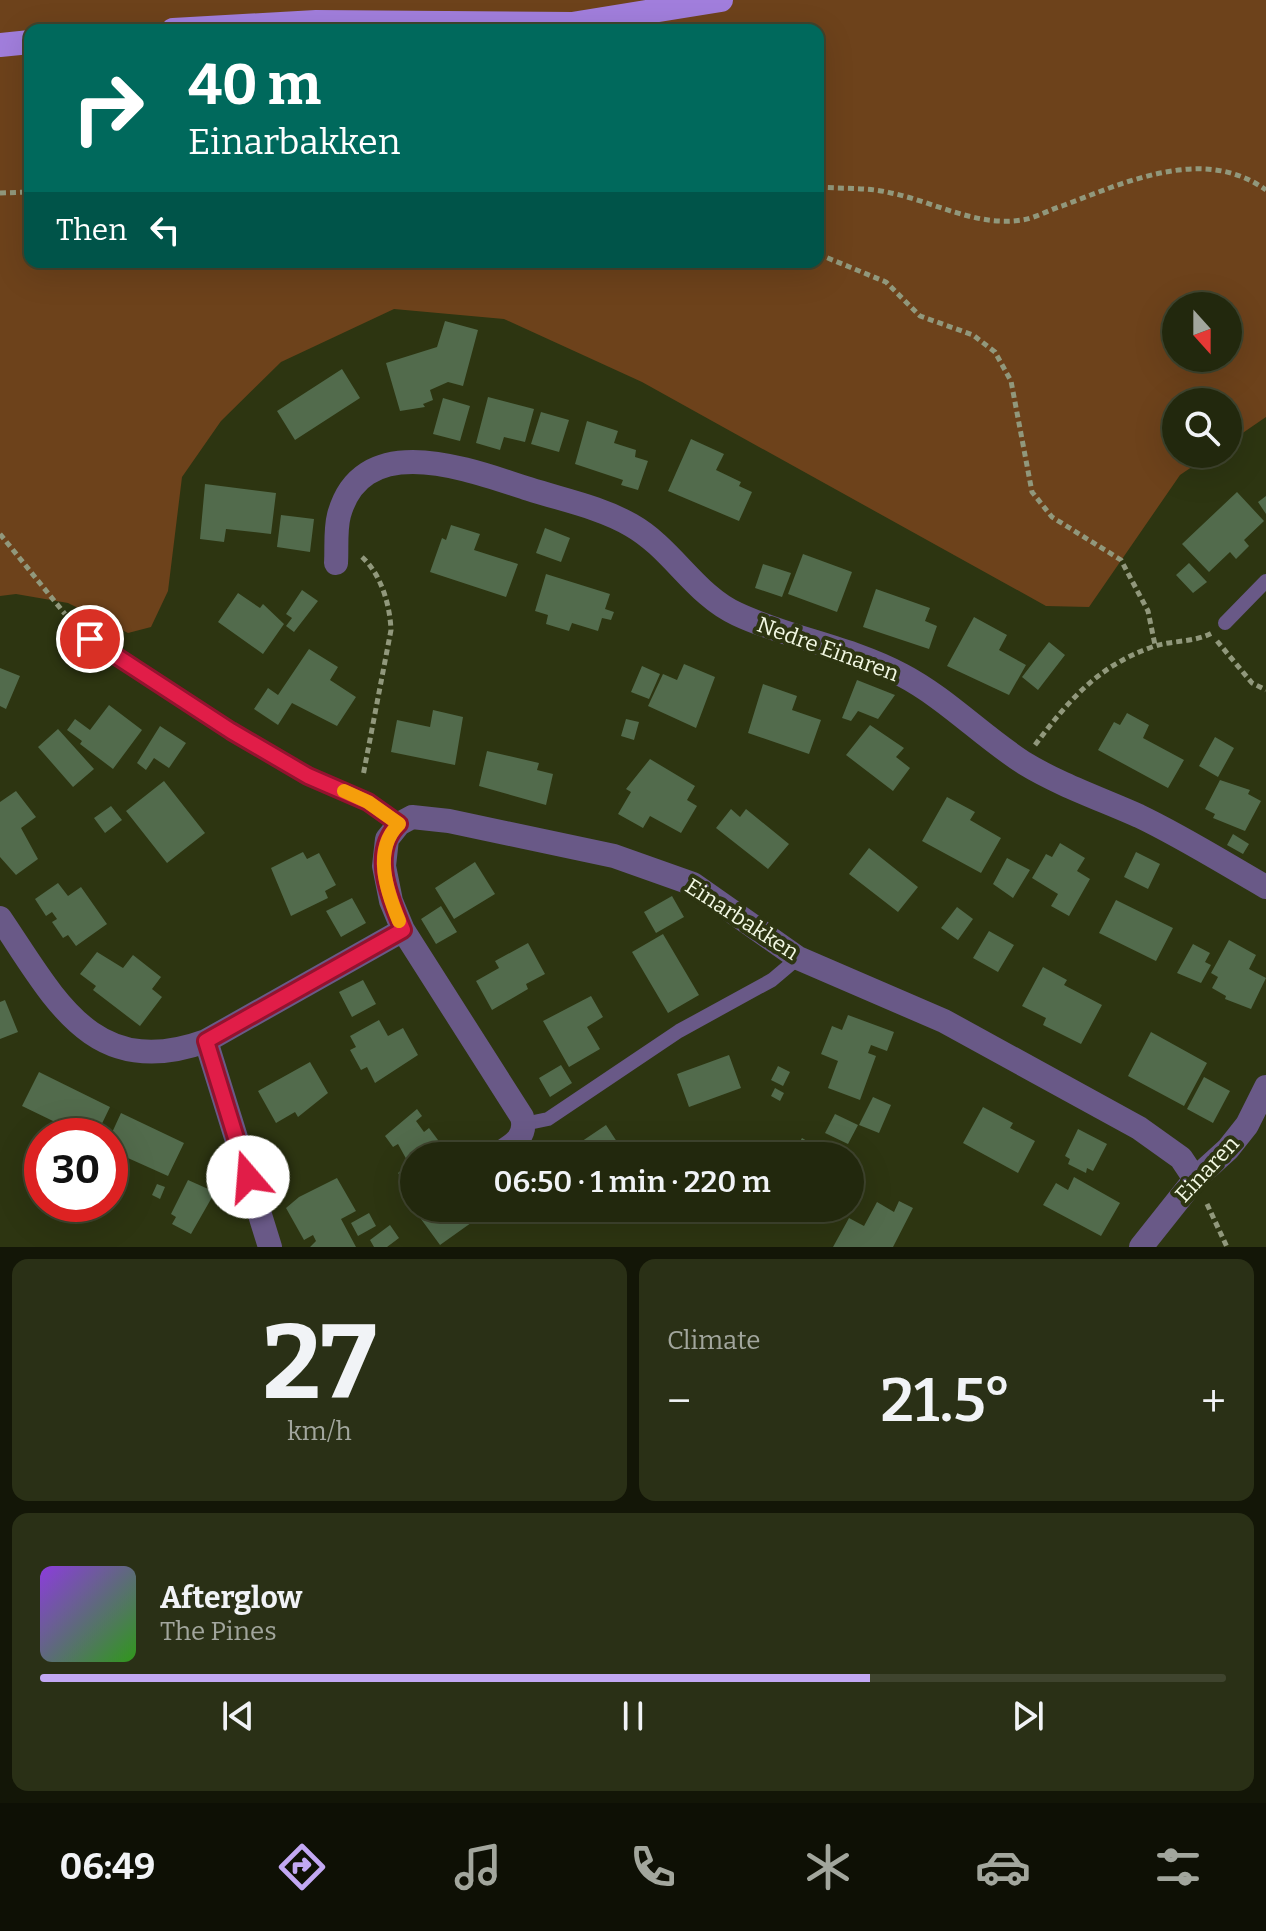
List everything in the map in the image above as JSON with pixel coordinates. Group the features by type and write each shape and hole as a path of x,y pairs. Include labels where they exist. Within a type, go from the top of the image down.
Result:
{"main road":[{"path":"280,24 572,24 721,0"},
{"path":"0,45 24,43"}],"street":[{"name":"Nedre Einaren","path":"337,535 346,501 368,474 403,460 424,460 498,479 631,525 650,537 711,597 733,613 769,628 872,660 903,675 1022,761 1164,829 1266,887"},
{"path":"336,563 337,535"},
{"name":"Einarbakken","path":"399,824 412,817 449,821 646,865 693,884 798,958 944,1021 1047,1075 1164,1143 1181,1158 1195,1179"},
{"path":"399,824 387,839 384,866 391,901 403,930 524,1124 520,1138 514,1142"},
{"path":"0,918 70,1015 99,1039 124,1051 145,1054 185,1049 206,1041 403,930"},
{"path":"206,1041 270,1247"},
{"name":"Einaren","path":"1141,1247 1195,1179 1228,1149 1257,1130 1266,1087"}],"lane":[{"path":"1225,623 1266,581"},
{"path":"77,628 102,650 231,731 308,776 368,802 399,824"},
{"path":"524,1124 548,1119 679,1031 772,980 798,958"}],"path":[{"path":"824,187 888,192 967,217 995,221 1024,220 1134,179 1184,168 1226,170 1266,190"},
{"path":"0,193 24,192"},
{"path":"824,256 886,282 920,316 973,335 995,352 1011,381 1032,492 1052,517 1121,560 1148,611 1155,645"},
{"path":"0,534 77,628"},
{"path":"337,535 370,564 390,613 391,630 363,776"},
{"path":"1022,761 1073,695 1114,664 1155,645 1211,634 1225,623"},
{"path":"1211,634 1252,683 1266,690"},
{"path":"1195,1179 1227,1247"}],"shaded area":[{"path":"0,0 1266,0 1266,417 1242,433 1242,388 1162,388 1162,468 1190,468 1180,475 1089,607 1046,606 642,382 504,319 394,309 281,362 221,421 182,477 168,591 151,627 128,633 68,603 16,594 0,596"}],"building":[{"path":"445,321 478,330 463,386 448,382 430,390 433,400 423,404 425,407 400,411 386,363 437,347"},
{"path":"342,369 360,398 295,440 277,411"},
{"path":"488,397 534,409 525,442 504,437 500,450 476,443"},
{"path":"443,398 470,406 460,441 433,434"},
{"path":"541,412 569,420 559,452 531,444"},
{"path":"587,421 618,431 614,443 636,450 635,457 648,461 638,490 621,485 623,480 575,464"},
{"path":"691,439 724,454 716,470 741,482 739,486 752,492 739,521 668,491"},
{"path":"205,484 276,493 271,534 226,529 224,542 200,539"},
{"path":"1237,492 1264,521 1244,540 1249,546 1236,559 1230,552 1209,572 1182,544"},
{"path":"1266,496 1266,514 1258,502"},
{"path":"281,515 314,519 310,552 277,547"},
{"path":"451,525 480,534 474,550 518,564 506,597 430,572 442,538 446,540"},
{"path":"545,528 570,538 561,562 536,553"},
{"path":"803,554 852,572 837,612 788,594"},
{"path":"1189,563 1207,582 1193,593 1176,575"},
{"path":"763,564 791,573 782,597 755,588"},
{"path":"546,574 610,594 605,609 614,612 611,620 602,618 598,631 572,623 569,631 546,624 548,615 535,611"},
{"path":"876,589 930,608 925,621 937,626 929,649 863,627"},
{"path":"302,590 318,601 294,632 286,626 292,618 286,614"},
{"path":"238,593 260,608 263,604 284,624 263,654 218,622"},
{"path":"974,617 1007,635 999,650 1026,665 1009,695 947,666"},
{"path":"109,618 121,635 109,643 97,626"},
{"path":"1049,642 1065,655 1038,690 1022,677"},
{"path":"309,649 338,667 330,680 356,697 337,726 292,703 278,725 254,709 268,688 278,695"},
{"path":"684,664 715,677 696,728 648,706 663,674 677,680"},
{"path":"642,666 660,674 649,699 631,692"},
{"path":"0,668 20,676 6,709 0,706"},
{"path":"857,680 895,695 878,719 858,711 851,721 842,718"},
{"path":"763,684 797,696 792,710 821,720 809,754 748,733"},
{"path":"109,705 142,730 113,769 67,730 75,719 90,730"},
{"path":"433,710 463,717 455,765 391,752 397,720 430,727"},
{"path":"1127,713 1149,725 1143,738 1184,760 1168,788 1098,750 1114,722 1120,725"},
{"path":"626,719 639,722 634,740 621,736"},
{"path":"870,725 904,748 896,757 910,768 893,791 846,755"},
{"path":"160,726 186,743 169,768 154,758 146,770 137,763"},
{"path":"58,729 94,769 73,787 38,747"},
{"path":"1215,737 1234,748 1218,777 1199,766"},
{"path":"487,751 539,763 537,770 553,774 546,805 479,786"},
{"path":"650,759 695,786 687,800 697,806 681,833 650,816 643,828 618,814 631,792 626,789"},
{"path":"1220,780 1250,790 1248,794 1261,801 1245,831 1213,818 1215,814 1205,809"},
{"path":"164,781 205,833 167,863 126,811"},
{"path":"16,791 36,817 21,828 38,859 16,875 0,857 0,802"},
{"path":"947,797 975,812 970,820 1001,838 981,873 922,841"},
{"path":"111,806 122,820 105,833 94,818"},
{"path":"731,809 740,817 746,809 789,844 768,869 716,828"},
{"path":"1233,834 1249,844 1243,854 1227,845"},
{"path":"1060,843 1085,858 1077,871 1090,879 1069,916 1051,906 1058,894 1032,878 1046,854 1052,857"},
{"path":"869,848 918,887 898,912 849,874"},
{"path":"303,852 307,859 319,853 336,885 325,891 328,898 291,916 271,868"},
{"path":"1136,852 1160,864 1148,889 1124,877"},
{"path":"1007,858 1030,870 1013,898 993,884"},
{"path":"475,862 495,894 454,919 435,888"},
{"path":"58,883 68,896 81,887 107,924 76,946 68,935 63,938 52,922 57,919 52,912 46,916 35,899"},
{"path":"672,896 684,917 656,933 644,912"},
{"path":"352,898 366,923 341,937 326,911"},
{"path":"1116,900 1173,928 1156,961 1099,933"},
{"path":"441,906 457,932 436,944 421,919"},
{"path":"957,907 973,919 958,940 941,928"},
{"path":"989,931 1014,945 998,972 973,958"},
{"path":"663,934 699,995 668,1013 632,952"},
{"path":"1229,940 1256,955 1249,969 1266,978 1251,1009 1225,999 1226,996 1212,988 1218,977 1211,973"},
{"path":"528,943 545,974 526,984 528,989 492,1010 476,981 499,968 495,961"},
{"path":"1193,944 1210,953 1205,962 1211,965 1201,983 1177,973"},
{"path":"97,952 123,968 133,955 161,977 152,989 162,997 140,1026 93,990 96,986 80,974"},
{"path":"1043,967 1067,980 1064,985 1102,1005 1081,1044 1043,1025 1046,1018 1022,1006"},
{"path":"363,980 376,1004 352,1017 339,992"},
{"path":"591,996 603,1017 587,1027 600,1049 569,1067 543,1021"},
{"path":"5,1000 18,1032 0,1039 0,1002"},
{"path":"848,1015 894,1032 887,1051 871,1045 868,1053 876,1056 860,1100 828,1088 838,1061 821,1054 832,1026 842,1030"},
{"path":"379,1020 388,1036 403,1028 418,1055 375,1083 367,1067 361,1070 350,1050 356,1047 350,1036"},
{"path":"1151,1032 1207,1063 1184,1106 1128,1076"},
{"path":"729,1055 741,1088 689,1107 677,1074"},
{"path":"310,1062 328,1093 298,1117 295,1112 276,1123 258,1091"},
{"path":"561,1065 572,1083 550,1097 539,1078"},
{"path":"778,1066 790,1072 783,1086 771,1080"},
{"path":"39,1072 110,1107 105,1118 47,1118 22,1106"},
{"path":"1204,1077 1230,1091 1213,1123 1187,1109"},
{"path":"775,1088 784,1093 780,1101 771,1096"},
{"path":"873,1097 891,1105 879,1133 859,1125"},
{"path":"983,1107 1013,1123 1010,1128 1035,1141 1018,1173 963,1143"},
{"path":"417,1109 422,1116 416,1121 424,1132 429,1128 440,1142 400,1142 400,1148 398,1144 393,1147 385,1136"},
{"path":"121,1113 184,1143 168,1176 128,1158 128,1118 119,1118"},
{"path":"835,1114 858,1125 849,1142 825,1133"},
{"path":"606,1125 617,1142 581,1142"},
{"path":"1078,1129 1107,1144 1093,1171 1087,1168 1086,1173 1068,1164 1070,1159 1065,1156"},
{"path":"278,1164 288,1180 273,1190 263,1174"},
{"path":"1074,1177 1120,1203 1101,1236 1043,1205 1056,1183 1068,1190"},
{"path":"337,1178 356,1211 341,1219 356,1247 310,1247 316,1241 313,1235 304,1240 286,1208 299,1197"},
{"path":"188,1180 215,1192 191,1234 172,1224 176,1217 171,1214"},
{"path":"157,1184 165,1187 160,1199 152,1195"},
{"path":"899,1201 913,1208 893,1247 833,1247 847,1222 864,1226 877,1202 894,1212"},
{"path":"369,1213 376,1226 358,1236 351,1223"},
{"path":"423,1222 472,1222 440,1245"},
{"path":"390,1225 399,1238 387,1247 374,1247 370,1240"}],"slow traffic":[{"path":"344,791 368,802 399,824 387,839 384,866 391,901 399,921"}],"route":[{"path":"90,639 102,650 231,731 308,776 368,802 399,824 387,839 384,866 391,901 403,930 206,1041 248,1177"}]}
